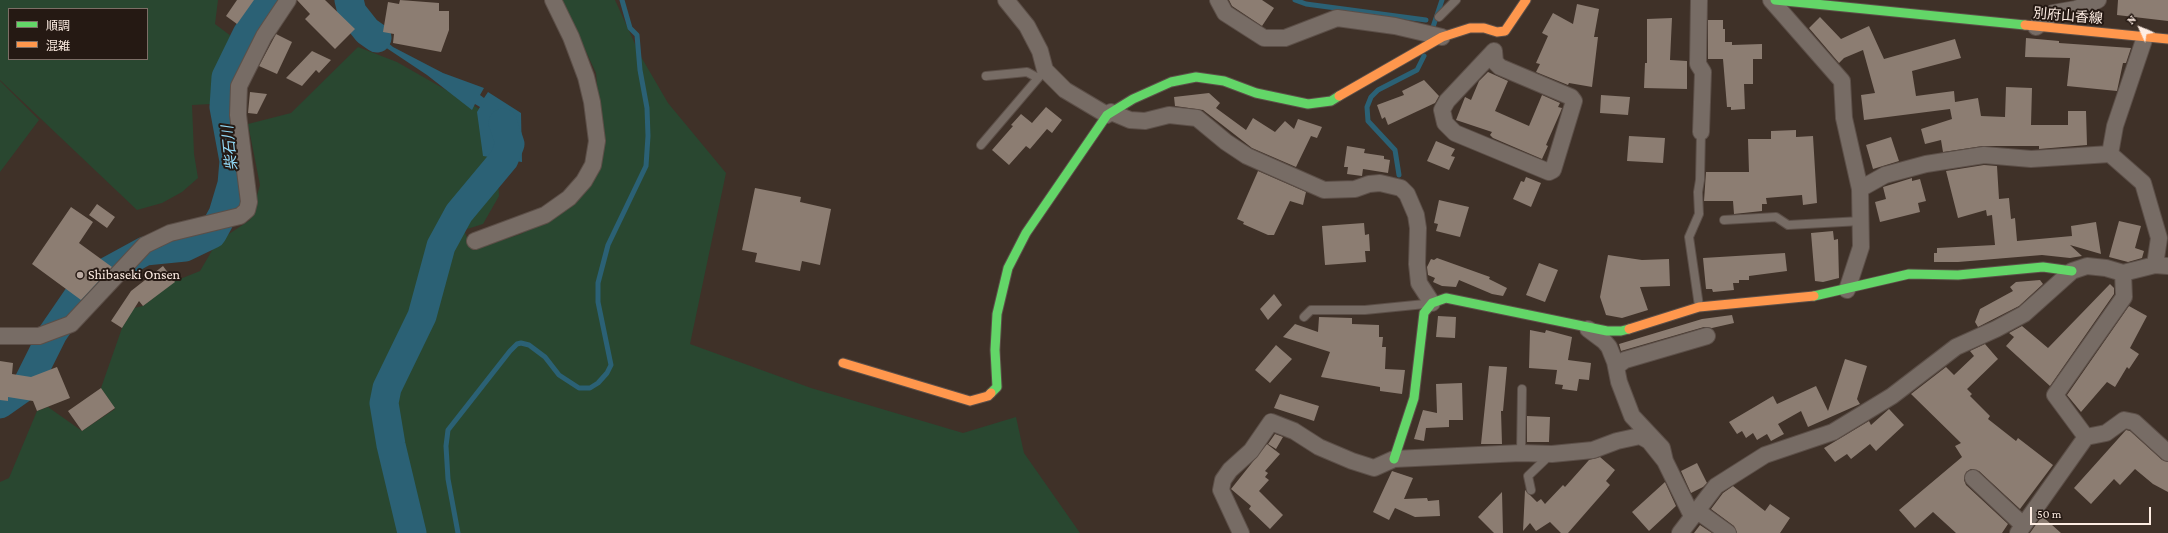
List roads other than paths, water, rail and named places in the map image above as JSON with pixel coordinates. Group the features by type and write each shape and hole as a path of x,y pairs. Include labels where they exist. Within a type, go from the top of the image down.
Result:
{"street":[{"path":"0,336 39,336 71,324 145,245 170,232 240,216 247,210 249,202 238,115 239,86 264,36 288,0"},
{"path":"475,241 545,215 568,198 584,181 593,165 598,142 592,102 586,77 571,37 553,0"},
{"path":"1006,0 1027,26 1040,51 1041,74 1065,90 1109,114 1130,120 1145,121 1169,115 1197,118 1226,142 1247,156 1324,190 1355,189 1369,184 1380,183 1401,188 1407,194 1416,215 1418,228 1417,264 1419,283 1432,303"},
{"path":"1218,0 1225,13 1264,38 1285,38 1337,18 1395,26 1442,37"},
{"path":"1494,51 1495,62 1500,67 1571,97 1574,101 1553,170 1549,172 1455,133 1445,123 1442,110 1447,101 1494,51 1505,31 1526,0"},
{"path":"1699,0 1698,64 1703,72 1701,132"},
{"path":"1771,0 1842,81 1844,118 1860,189 1861,221 1861,247 1847,290"},
{"name":"別府山香線","path":"1775,0 2168,39"},
{"path":"2036,27 2053,13 2076,9 2098,0"},
{"path":"843,363 970,402 988,396 997,387 995,350 997,314 1008,268 1026,233 1109,114 1133,99 1171,82 1196,77 1224,81 1256,93 1308,104 1325,103 1346,94 1442,37 1470,28 1484,28 1497,32 1505,31"},
{"path":"2110,154 2115,126 2145,37"},
{"path":"1680,533 1716,486 1764,456 1833,432 1892,396 1956,347 1996,329 2024,314 2072,271 2087,266 2106,268 2123,273 2162,265 2158,238 2143,183 2110,154 2031,159 1984,155 1912,168 1885,176 1860,189"},
{"path":"1394,459 1414,398 1424,313 1432,303 1446,298 1574,323 1585,327 1607,331 1621,331 1699,308 1726,303 1818,296 1909,274 1958,275 2042,267 2072,271"},
{"path":"2086,437 2055,395 2124,297 2123,273"},
{"path":"1585,327 1604,341 1609,347 1616,367 1619,382 1632,416 1662,448 1665,461"},
{"path":"1616,367 1625,360 1707,336"},
{"path":"1973,478 2021,529 2086,437 2106,433 2124,420 2134,422 2168,453"},
{"path":"1241,533 1221,490 1223,480 1230,470 1251,451 1271,422 1281,425 1319,446 1370,468 1381,466 1394,459 1521,453 1552,454 1593,450 1617,441 1640,436 1649,441 1665,461 1694,513 1728,533"}],"lane":[{"path":"1439,16 1456,0"},
{"path":"986,76 1027,72 1041,74"},
{"path":"981,146 1041,74"},
{"path":"1699,308 1689,237 1698,214 1701,132"},
{"path":"1724,220 1776,217 1788,225 1861,221"},
{"path":"1304,317 1311,310 1365,310 1432,303"},
{"path":"1521,453 1522,389"},
{"path":"1531,490 1528,476 1552,454"}],"water":[{"path":"353,7 361,20 393,47 443,73 484,88 480,95 484,98 488,92 521,113 522,162 483,156 477,112 480,107 475,104 472,110 427,75 370,37 352,18 350,8"}],"waterway":[{"name":"柴石川","path":"0,404 27,385 53,333 79,295 101,275 145,251 185,247 212,234 223,214 232,184 234,161 224,107 226,77 247,34 271,0"},
{"path":"349,0 352,12 367,31 377,38"},
{"path":"458,533 448,479 446,446 448,430 510,351 517,344 521,343 529,345 545,357 559,375 579,388 590,388 598,383 607,373 611,365 598,302 598,283 608,245 646,166 648,136 647,108 640,70 637,35 630,28 622,0"},
{"path":"1295,0 1306,4 1426,20"},
{"path":"1431,33 1442,0"},
{"path":"1399,175 1395,150 1368,121 1367,107 1371,97 1378,90 1417,70 1424,56"},
{"path":"412,533 391,445 384,403 387,388 422,316 441,246 459,213 504,159 510,144 503,123"}],"place":[{"name":"Shibaseki Onsen","path":"80,275"}]}
